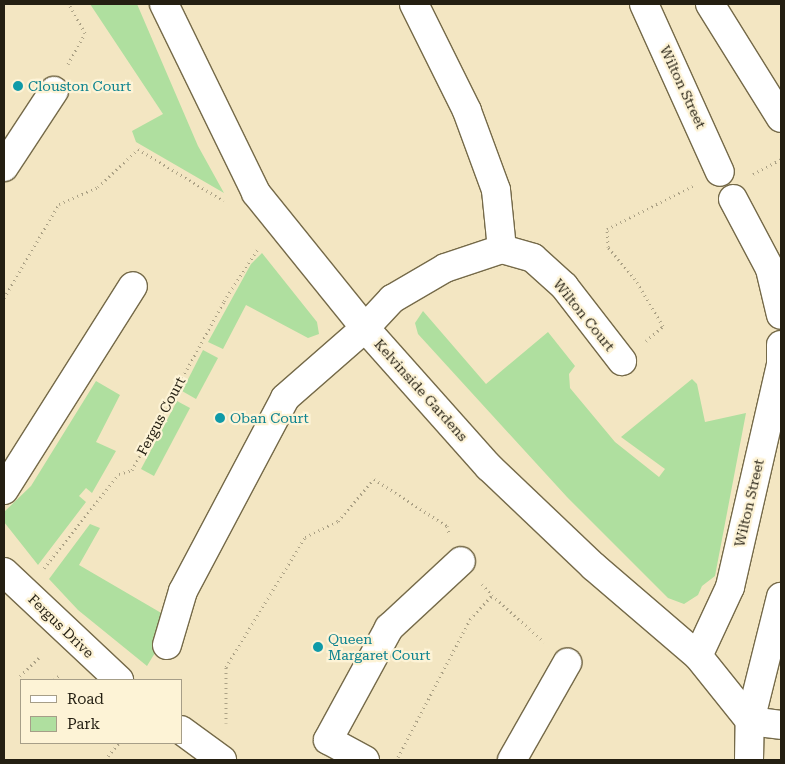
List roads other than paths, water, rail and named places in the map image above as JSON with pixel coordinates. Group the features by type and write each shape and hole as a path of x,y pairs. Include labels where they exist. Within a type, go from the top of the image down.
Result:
{"street":[{"name":"Kelvinside Gardens","path":"164,4 256,193 280,225 365,328 489,466 593,566 698,656 750,720"},
{"path":"167,645 183,591 285,398 365,328 392,299 445,268 502,250 496,190 467,111 414,4"},
{"name":"Wilton Street","path":"644,4 720,172"},
{"path":"710,4 781,118"},
{"path":"4,167 54,91"},
{"path":"734,199 770,269 781,315"},
{"name":"Wilton Court","path":"502,250 533,258 564,286 622,361"},
{"path":"4,490 133,286"},
{"name":"Wilton Street","path":"698,656 730,587 781,365 781,346"},
{"path":"365,760 328,740 389,628 461,560"},
{"name":"Fergus Drive","path":"4,572 26,592 63,632 118,679"},
{"path":"749,760 750,720 781,597"},
{"path":"512,760 567,663"},
{"path":"750,720 781,725"},
{"path":"182,731 216,756"}],"place":[{"name":"Clouston Court","path":"18,86"},
{"name":"Oban Court","path":"220,418"},
{"name":"Queen Margaret Court","path":"318,647"}]}
